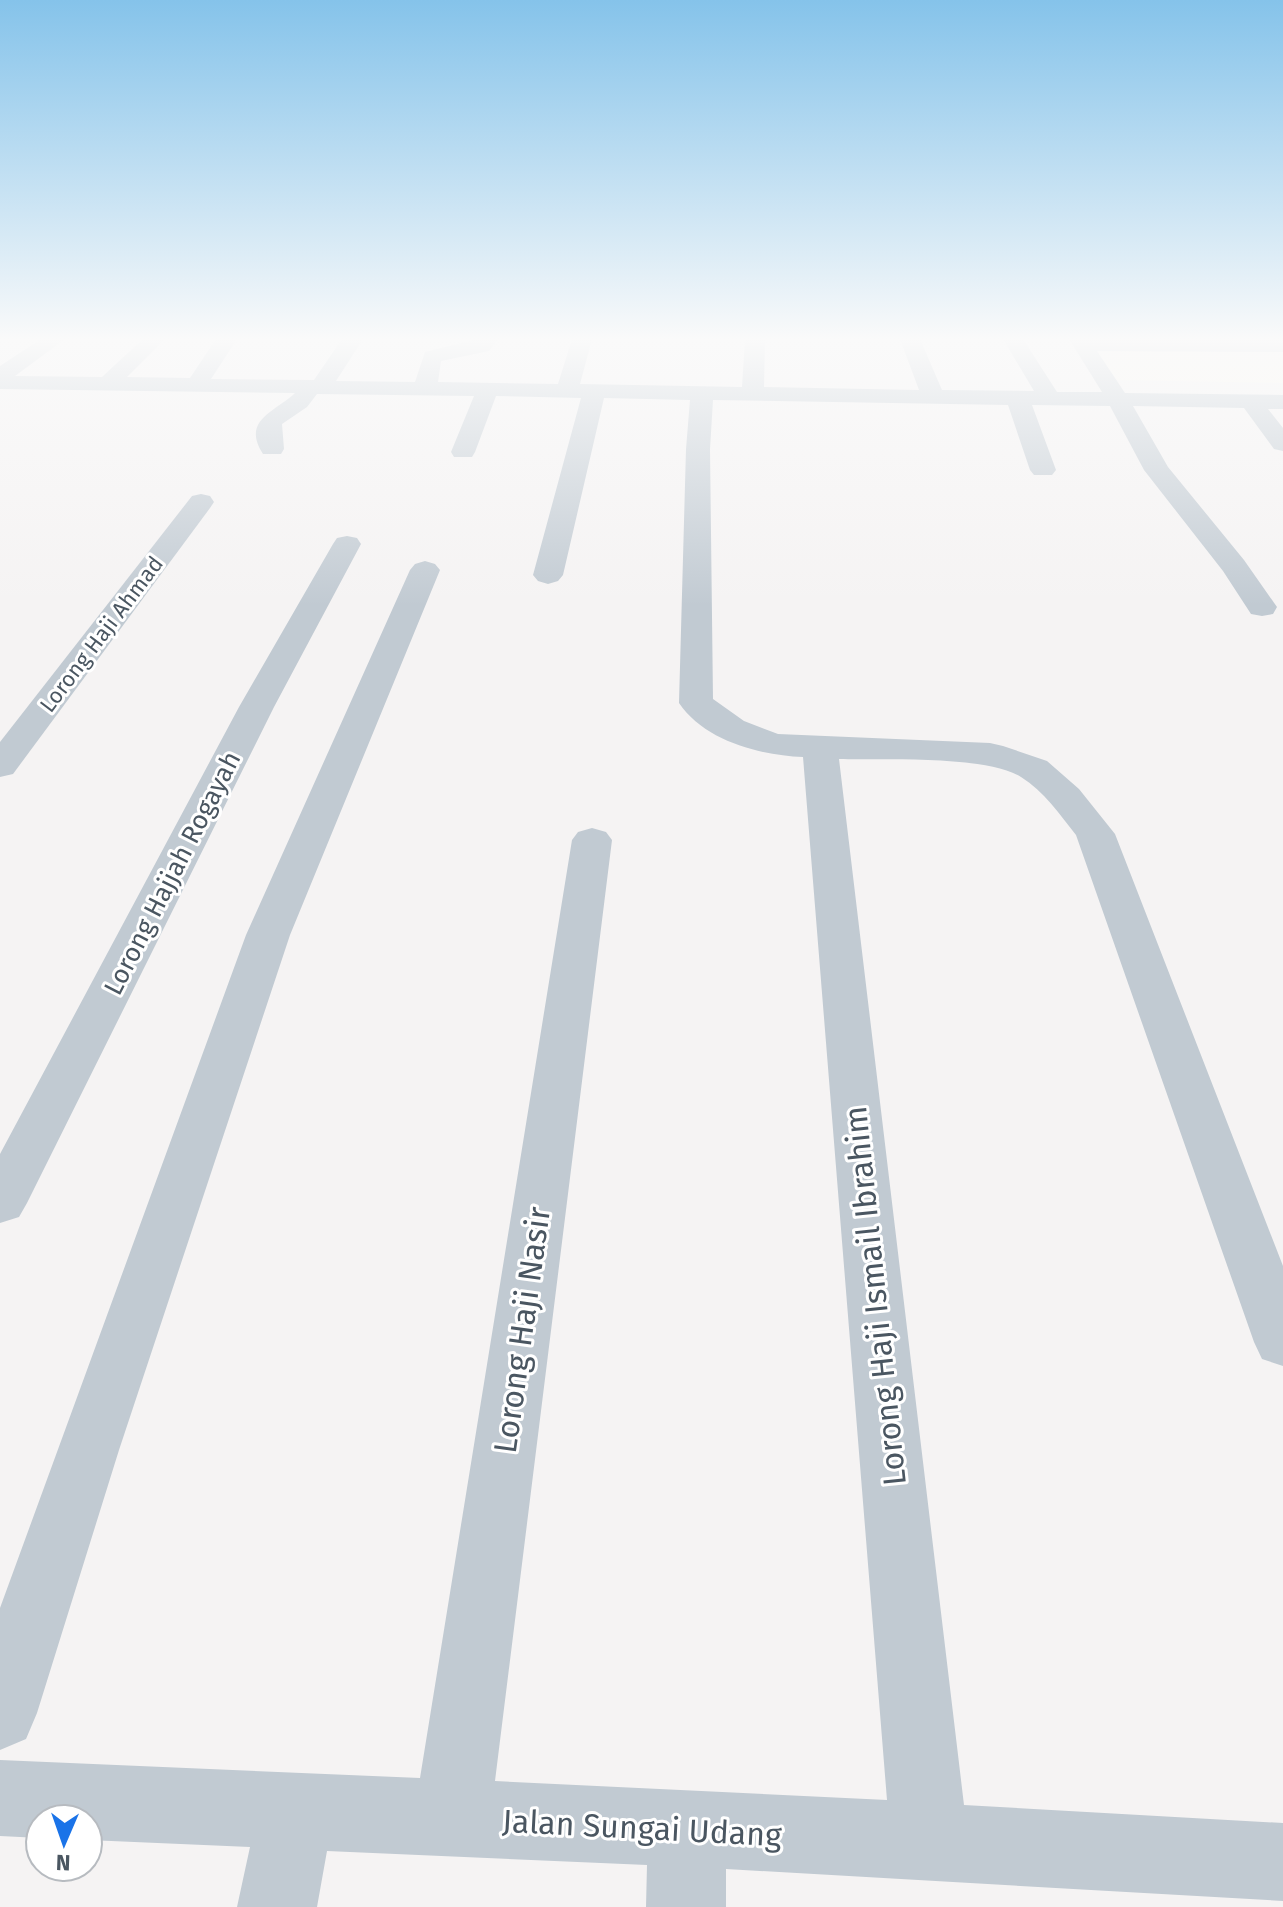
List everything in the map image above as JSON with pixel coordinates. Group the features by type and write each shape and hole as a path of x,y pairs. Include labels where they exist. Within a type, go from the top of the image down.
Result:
{"street":[{"path":"269,428 268,437 272,449"},
{"path":"463,452 473,428"},
{"path":"548,575 585,428"},
{"path":"700,428 696,703 731,729 773,745 990,754 1034,769 1076,809 1095,834 1106,861 1283,1342"},
{"path":"1028,428 1043,470"},
{"path":"1131,428 1157,470 1234,566 1262,607"},
{"path":"1271,428 1283,444"},
{"name":"Lorong Haji Ahmad","path":"0,766 201,502"},
{"name":"Lorong Hajjah Rogayah","path":"0,1203 286,650 347,544"},
{"path":"0,1713 87,1450 268,935 425,570"},
{"name":"Lorong Haji Ismail Ibrahim","path":"820,748 930,1844"},
{"name":"Lorong Haji Nasir","path":"452,1819 592,840"},
{"name":"Jalan Sungai Udang","path":"0,1798 686,1828 1283,1862"},
{"path":"277,1907 296,1812"},
{"path":"686,1828 686,1907"}]}
